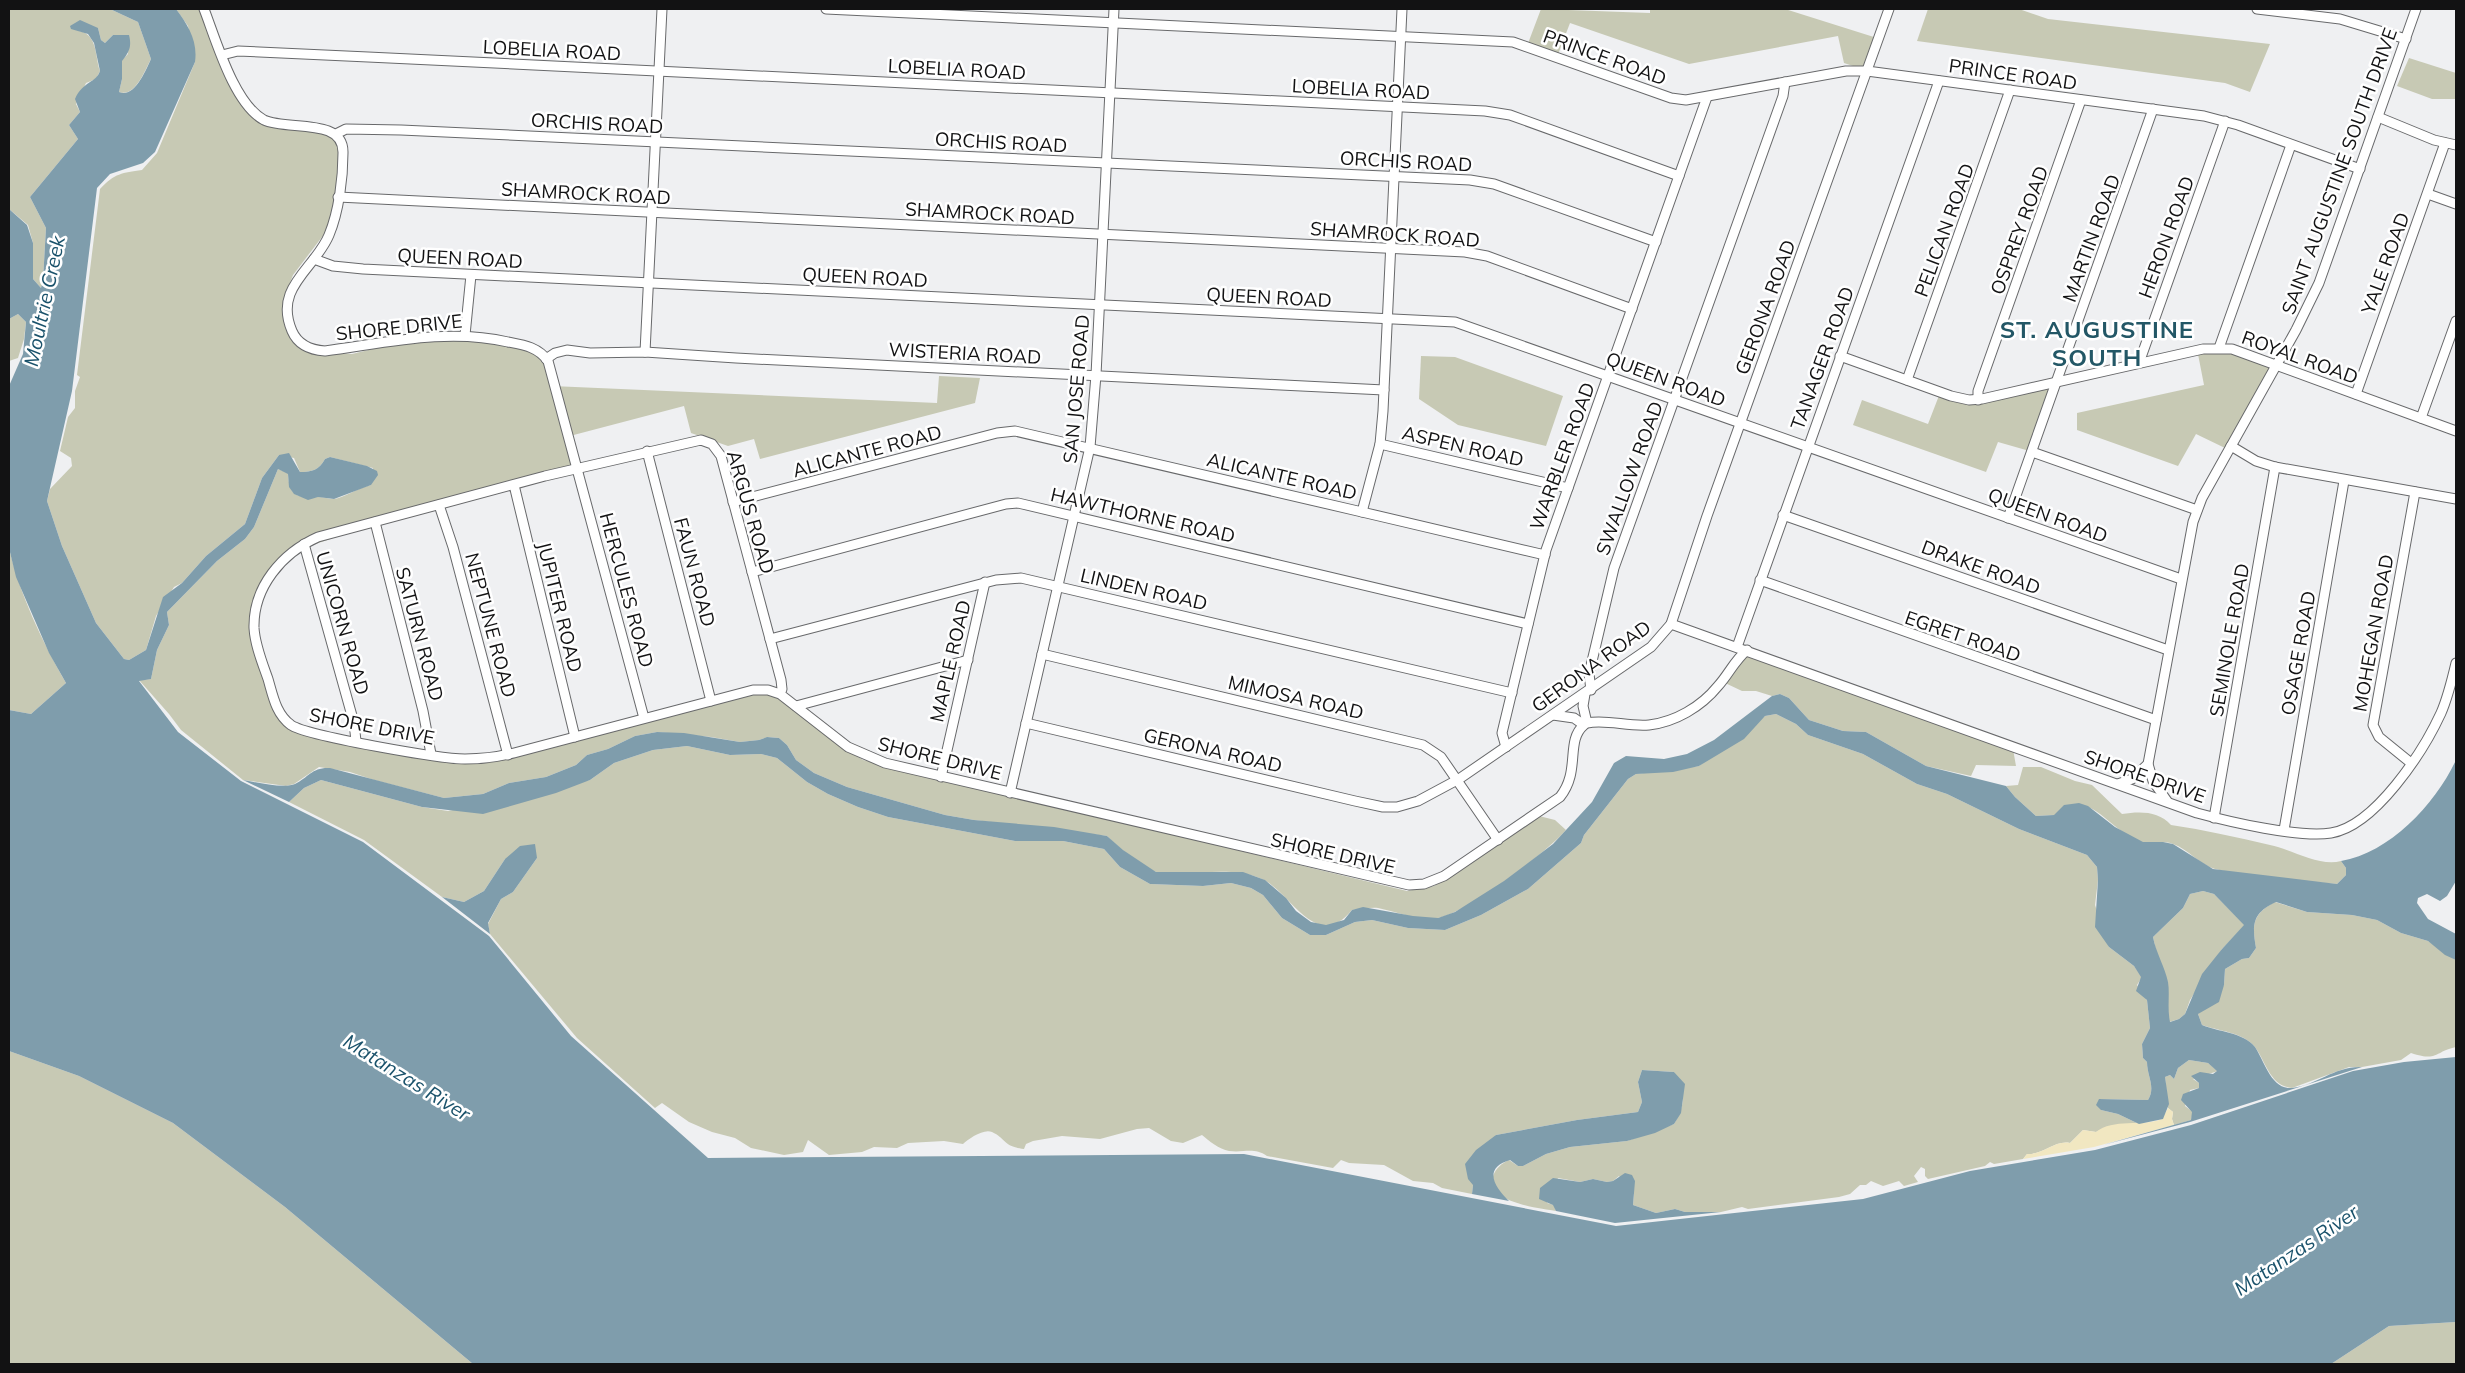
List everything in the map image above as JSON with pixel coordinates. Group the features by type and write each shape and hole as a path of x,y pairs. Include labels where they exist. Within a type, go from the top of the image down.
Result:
{"street":[{"path":"204,9 222,55 245,104 256,115 276,124 326,129 336,134"},
{"path":"645,352 662,9"},
{"name":"PRINCE ROAD","path":"826,9 1513,42 1671,98 1686,100 1846,71 1867,71 2153,109 2225,121 2360,169"},
{"name":"SAN JOSE ROAD","path":"1010,793 1090,447 1100,304 1114,9"},
{"name":"ALICANTE ROAD","path":"733,502 997,433 1015,431 1362,512 1380,444 1402,9"},
{"name":"GERONA ROAD","path":"1026,723 1383,807 1397,806 1418,801 1457,780 1651,647 1671,624 1889,9"},
{"path":"2257,9 2340,19 2406,39"},
{"name":"SAINT AUGUSTINE SOUTH DRIVE","path":"2148,764 2189,534 2197,510 2319,283 2416,9"},
{"name":"LOBELIA ROAD","path":"222,55 238,51 1485,111 1504,114 1679,176"},
{"name":"TANAGER ROAD","path":"1737,647 1939,80"},
{"name":"SWALLOW ROAD","path":"1747,650 1734,662 1712,693 1677,717 1646,725 1587,723 1583,706 1588,692 1589,674 1614,568 1784,96 1785,82"},
{"name":"PELICAN ROAD","path":"1907,380 2010,90"},
{"name":"WARBLER ROAD","path":"1506,747 1502,733 1545,555 1707,97"},
{"name":"OSPREY ROAD","path":"1978,400 1978,391 2081,100"},
{"name":"MARTIN ROAD","path":"2008,518 2153,109"},
{"path":"2378,117 2445,143 2456,145"},
{"name":"HERON ROAD","path":"2139,364 2225,121"},
{"name":"ORCHIS ROAD","path":"336,134 341,130 351,129 1470,180 1494,184 1656,242"},
{"name":"SHORE DRIVE","path":"336,134 340,138 343,152 338,197 329,236 314,259 295,280 288,305 289,321 293,333 306,347 325,351 437,336 466,335 528,346 538,350 546,359"},
{"name":"YALE ROAD","path":"2356,394 2445,143"},
{"path":"2219,348 2291,145"},
{"path":"2428,194 2456,204"},
{"name":"SHAMROCK ROAD","path":"338,197 1478,253 1632,309"},
{"name":"QUEEN ROAD","path":"314,259 333,266 471,275 1100,304 1467,324 2181,579"},
{"path":"466,335 471,275"},
{"path":"2421,418 2456,321"},
{"name":"ROYAL ROAD","path":"1840,356 1952,396 1978,400 2203,349 2219,348 2238,351 2456,431"},
{"name":"WISTERIA ROAD","path":"546,359 555,353 567,350 590,353 645,352 1384,390"},
{"path":"546,359 551,367 578,469"},
{"name":"ARGUS ROAD","path":"578,469 701,440 712,444 720,453 781,680 782,689 780,694"},
{"name":"ASPEN ROAD","path":"1380,444 1568,488"},
{"path":"2231,446 2256,461 2275,467 2344,481 2456,499"},
{"name":"FAUN ROAD","path":"647,452 711,701"},
{"path":"2032,452 2197,510"},
{"name":"SEMINOLE ROAD","path":"2214,818 2275,467"},
{"name":"SHORE DRIVE","path":"578,469 325,535 304,544 278,566 262,592 254,616 256,642 276,706 285,720 303,731 464,759 508,755 753,690 768,690 780,694 860,754 885,764 1398,885 1419,885 1434,881 1554,802 1568,784 1573,770 1575,738 1584,725 1574,718 1553,715"},
{"name":"HERCULES ROAD","path":"578,469 644,718"},
{"name":"OSAGE ROAD","path":"2284,830 2344,481"},
{"name":"JUPITER ROAD","path":"514,485 575,737"},
{"name":"MOHEGAN ROAD","path":"2411,763 2379,737 2373,725 2414,492"},
{"name":"HAWTHORNE ROAD","path":"752,572 1013,502 1528,624"},
{"name":"NEPTUNE ROAD","path":"439,505 454,547 508,755"},
{"path":"1362,512 1545,555"},
{"name":"DRAKE ROAD","path":"1783,515 2168,650"},
{"name":"SATURN ROAD","path":"375,522 423,711 431,754"},
{"name":"UNICORN ROAD","path":"304,544 354,724 356,741"},
{"name":"LINDEN ROAD","path":"770,638 985,582 1021,578 1058,585 1512,693"},
{"name":"EGRET ROAD","path":"1760,580 2156,720"},
{"name":"MAPLE ROAD","path":"941,777 985,582"},
{"name":"SHORE DRIVE","path":"1671,624 2214,818 2284,830 2325,834 2344,830 2356,824 2376,807 2411,763 2440,714 2456,663"},
{"name":"MIMOSA ROAD","path":"1042,654 1423,745 1441,757 1498,840"},
{"path":"796,706 968,660"},
{"path":"2118,784 2132,779 2148,764 2153,782 2169,803"}],"green space":[{"path":"9,9 110,9 138,22 151,59 135,87 125,93 119,92 122,79 122,60 128,54 129,35 113,35 105,43 101,40 98,28 79,31 85,33 93,42 100,71 96,79 86,83 76,104 80,112 69,125 78,139 30,197 46,228 41,288 33,279 33,243 28,225 9,209"},
{"path":"176,9 203,9 246,110 260,121 322,131 344,145 342,189 325,233 293,275 286,293 285,327 318,351 352,354 385,346 465,339 531,351 544,357 552,386 937,403 939,376 980,378 975,403 760,459 754,439 728,446 691,433 684,406 566,437 575,473 372,525 289,553 267,580 255,612 257,631 279,717 293,728 469,761 576,738 762,693 784,698 836,743 863,760 1407,891 1434,886 1535,815 1555,820 1566,830 1542,853 1505,881 1451,914 1430,919 1408,916 1378,908 1368,908 1352,910 1339,922 1327,925 1315,923 1304,916 1272,886 1262,879 1251,875 1230,872 1158,873 1123,851 1107,836 945,815 847,787 814,773 796,760 787,745 779,738 768,737 740,742 657,732 635,736 608,749 587,755 576,765 546,777 509,783 483,794 444,798 350,772 319,767 294,784 286,786 243,780 181,730 139,680 151,679 157,650 169,625 167,612 217,561 245,539 254,527 278,469 288,473 290,487 296,494 305,497 334,499 371,485 373,468 330,457 325,459 315,470 300,472 294,458 279,455 262,478 245,524 206,556 182,583 174,587 156,616 146,650 129,660 124,659 96,623 62,546 47,501 50,489 72,466 71,458 60,451 68,417 75,408 75,391 80,377 77,375 100,189 119,175 142,170 157,153 195,62 188,26"},
{"path":"1541,9 1650,13 1650,9 1785,9 1877,38 1868,71 1844,63 1838,36 1689,64 1570,23 1557,57 1527,46"},
{"path":"1928,9 2019,9 2048,19 2270,44 2250,92 2225,83 1917,41"},
{"path":"2409,58 2456,73 2456,99 2432,99 2397,86"},
{"path":"18,314 26,322 24,339 18,358 9,361 9,319"},
{"path":"2220,347 2273,364 2225,448 2196,434 2178,466 2077,430 2077,413 2204,385 2197,349"},
{"path":"1421,356 1455,357 1563,396 1546,446 1458,425 1419,399"},
{"path":"2055,382 2033,452 1998,442 1986,472 1853,425 1862,400 1928,424 1940,393 1962,400"},
{"path":"9,548 19,583 33,617 66,683 31,714 9,710"},
{"path":"1737,654 1746,654 2013,749 2016,766 1976,765 1971,776 1926,766 1866,732 1843,731 1809,720 1789,698 1780,694 1772,696 1756,691 1742,691 1723,682"},
{"path":"1776,714 1796,724 1808,735 1863,754 1917,784 1947,794 2019,829 2087,855 2097,867 2098,880 2095,905 2109,947 2134,966 2142,977 2137,985 2147,1000 2150,1028 2142,1044 2143,1058 2147,1062 2151,1086 2148,1100 2100,1099 2101,1110 2118,1114 2139,1124 2112,1126 2096,1132 2083,1130 2070,1143 2059,1144 2033,1154 2027,1154 2023,1159 1994,1164 1990,1162 1985,1166 1928,1179 1925,1176 1925,1169 1921,1167 1914,1176 1918,1182 1904,1186 1899,1181 1883,1186 1871,1181 1866,1185 1860,1185 1850,1194 1839,1197 1748,1209 1742,1207 1721,1212 1685,1212 1675,1209 1656,1213 1633,1205 1634,1193 1619,1176 1613,1181 1607,1182 1593,1179 1580,1182 1558,1178 1547,1203 1554,1205 1556,1211 1527,1206 1506,1198 1493,1185 1493,1176 1496,1171 1509,1160 1518,1166 1523,1166 1546,1154 1570,1147 1627,1141 1674,1124 1681,1109 1683,1098 1674,1072 1642,1070 1638,1082 1642,1102 1638,1112 1577,1120 1496,1135 1473,1185 1472,1194 1442,1188 1433,1183 1413,1181 1384,1165 1349,1163 1341,1160 1333,1168 1267,1156 1258,1152 1225,1150 1202,1135 1183,1143 1171,1141 1149,1128 1137,1129 1100,1139 1062,1136 1033,1141 1026,1144 1024,1149 1008,1144 989,1131 976,1135 963,1144 944,1141 908,1143 897,1148 874,1147 862,1152 829,1155 808,1140 803,1152 784,1155 751,1148 735,1138 712,1132 689,1122 662,1103 655,1108 577,1038 490,934 488,924 501,899 513,892 537,858 505,859 484,891 464,902 442,897 364,840 289,802 304,788 321,780 422,807 448,811 590,780 614,763 653,750 687,746 730,755 761,754 777,758 807,782 828,794 888,817 1015,841 1063,841 1104,849 1120,867 1150,884 1203,886 1231,883 1251,888 1263,895 1282,918 1310,935 1326,935 1355,922 1372,920 1408,928 1445,930 1481,915 1528,889 1581,843 1584,835 1628,779 1636,774 1699,766 1765,716"},
{"path":"2023,767 2041,767 2075,781 2092,785 2122,814 2149,813 2161,817 2171,825 2270,845 2314,860 2324,862 2341,861 2346,868 2346,875 2337,884 2261,877 2215,869 2173,844 2165,842 2146,843 2131,837 2099,813 2078,804 2067,806 2055,815 2036,816 2006,786 2018,785"},
{"path":"2203,891 2214,894 2245,925 2222,949 2190,1000 2185,1014 2179,1019 2169,1022 2167,1003 2168,983 2157,955 2153,937 2183,908 2190,894"},
{"path":"2275,902 2307,912 2352,915 2377,920 2401,933 2428,941 2456,960 2456,1047 2427,1057 2411,1053 2401,1060 2362,1067 2349,1067 2292,1088 2278,1083 2250,1042 2237,1035 2202,1025 2198,1014 2224,985 2225,969 2242,959 2249,958 2256,948 2255,921 2267,906"},
{"path":"9,1051 79,1076 173,1123 285,1207 473,1364 9,1364"},
{"path":"2189,1060 2208,1063 2218,1071 2193,1079 2199,1083 2199,1088 2190,1090 2185,1106 2193,1112 2191,1120 2174,1125 2172,1119 2173,1112 2168,1108 2165,1077 2170,1075 2174,1079 2178,1068"},
{"path":"2456,1322 2456,1364 2331,1364 2389,1326"}],"sand":[{"path":"2168,1108 2173,1112 2172,1119 2174,1125 2094,1147 2023,1159 2027,1154 2033,1154 2059,1144 2070,1143 2083,1130 2096,1132 2111,1125 2162,1119"}],"water":[{"path":"110,9 176,9 191,34 196,54 195,62 155,152 143,163 110,174 97,188 72,391 47,501 62,546 96,623 124,659 129,660 146,650 163,597 182,583 206,556 245,524 262,478 279,455 289,453 300,472 315,470 325,459 330,457 367,466 377,471 378,475 371,485 334,499 318,497 308,500 294,494 289,487 288,474 278,469 254,527 245,539 217,561 167,612 169,625 157,650 151,679 139,681 178,732 241,781 363,842 489,936 571,1036 708,1158 1244,1154 1616,1226 1863,1199 1970,1171 2095,1150 2191,1125 2353,1071 2404,1062 2456,1057 2456,1322 2389,1326 2331,1364 473,1364 285,1207 173,1123 79,1076 9,1051 9,710 31,714 66,683 49,653 16,577 9,548 9,386 23,354 26,322 18,314 9,319 9,209 27,225 33,243 33,279 41,288 46,228 30,197 78,139 69,125 80,112 75,99 78,93 96,78 100,71 94,43 88,34 71,29 70,26 80,20 98,28 101,40 105,43 113,35 129,35 130,46 122,61 122,79 119,92 124,93 134,88 143,76 151,59 138,22"},
{"path":"1780,694 1789,698 1809,720 1843,731 1866,732 1926,766 2006,786 2036,816 2054,815 2064,805 2079,803 2088,806 2115,827 2143,842 2173,844 2213,869 2337,884 2346,875 2346,868 2341,861 2377,848 2409,824 2436,793 2456,760 2456,881 2447,896 2440,901 2427,894 2418,898 2417,903 2428,919 2456,934 2456,960 2445,955 2428,941 2401,933 2377,920 2352,915 2307,912 2276,902 2268,906 2255,920 2256,948 2249,958 2242,959 2225,969 2224,985 2219,1002 2198,1014 2202,1025 2237,1035 2250,1042 2255,1047 2273,1079 2285,1087 2301,1086 2343,1069 2362,1067 2190,1122 2103,1145 2191,1120 2192,1112 2181,1100 2183,1094 2199,1088 2199,1083 2191,1076 2200,1072 2213,1074 2217,1071 2208,1063 2189,1060 2178,1068 2174,1079 2170,1075 2165,1077 2169,1104 2163,1119 2139,1124 2118,1114 2101,1110 2096,1105 2099,1099 2148,1100 2151,1091 2147,1062 2143,1058 2142,1044 2150,1028 2147,1000 2136,991 2141,977 2134,966 2109,947 2095,927 2097,867 2087,855 2019,829 1947,794 1917,784 1863,754 1808,735 1796,724 1776,714 1765,716 1744,739 1699,766 1673,772 1636,774 1628,779 1584,835 1581,843 1528,889 1481,915 1445,930 1408,928 1372,920 1355,922 1326,935 1310,935 1282,918 1263,895 1251,888 1231,883 1203,886 1150,884 1120,867 1104,849 1063,841 1015,841 888,817 828,794 807,782 777,758 761,754 730,755 687,746 653,750 614,763 590,780 556,793 483,814 422,807 321,780 304,788 289,802 243,780 284,786 295,784 319,769 330,768 444,798 483,794 509,783 546,777 576,765 587,755 608,749 635,736 657,732 684,733 740,742 767,737 779,738 787,745 796,760 814,773 847,787 945,815 974,820 1054,827 1107,836 1123,850 1156,872 1243,872 1265,880 1286,898 1296,911 1311,922 1326,925 1344,920 1352,910 1363,907 1413,916 1438,918 1455,912 1504,881 1553,844 1592,802 1614,763 1626,756 1664,759 1687,754 1714,740 1772,696","holes":["2203,891 2214,894 2244,925 2202,974 2185,1014 2179,1019 2170,1022 2168,982 2153,937 2183,908 2190,894"]},
{"path":"535,844 537,858 513,892 501,899 488,923 490,934 442,897 464,902 484,891 505,859 520,846"},
{"path":"1642,1070 1674,1072 1685,1084 1681,1113 1674,1124 1655,1133 1627,1141 1570,1147 1546,1154 1523,1166 1518,1166 1510,1160 1496,1168 1494,1173 1494,1179 1499,1190 1509,1201 1472,1194 1473,1185 1468,1179 1465,1164 1476,1150 1496,1135 1577,1120 1638,1112 1642,1102 1638,1082"},
{"path":"1625,1173 1632,1175 1635,1181 1633,1205 1656,1213 1675,1209 1685,1212 1721,1212 1615,1223 1556,1211 1553,1205 1539,1199 1540,1188 1553,1178 1580,1182 1593,1179 1607,1182 1613,1181"}],"district":[{"name":"ST. AUGUSTINE SOUTH","path":"2097,343"}],"water label":[{"name":"Moultrie Creek","path":"44,301"},
{"name":"Matanzas River","path":"407,1077"},
{"name":"Matanzas River","path":"2296,1250"}]}
